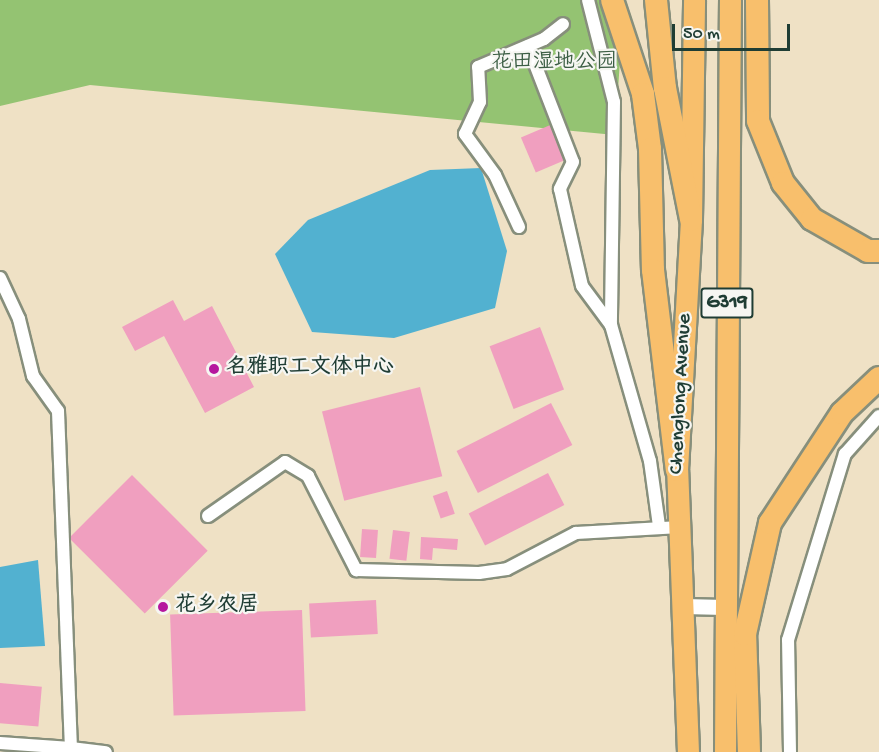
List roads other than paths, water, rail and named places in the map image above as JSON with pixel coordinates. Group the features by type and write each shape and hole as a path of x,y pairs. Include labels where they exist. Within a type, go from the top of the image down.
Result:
{"highway":[{"path":"612,0 643,94 650,149 653,270 677,470"},
{"path":"656,0 665,88 692,219"},
{"name":"Chenglong Avenue","path":"688,752 677,470 692,219 694,0"},
{"name":"Chenglong Avenue","path":"725,752 724,607 730,0"},
{"path":"757,0 758,121 783,183 812,219 868,250 879,250"},
{"path":"749,752 745,634 770,523 842,413 879,378"}],"street":[{"path":"588,0 614,102 611,325 650,461 659,526"},
{"path":"519,227 495,175 465,134 480,102 478,67 528,46 563,24"},
{"path":"528,46 573,162 560,189 582,286 611,325"},
{"path":"0,278 20,319 33,376 58,411 71,748"},
{"path":"790,752 788,640 844,454 879,416"},
{"path":"208,516 285,462 308,476 356,570 479,573 507,569 576,533 659,526 680,527"},
{"path":"684,606 724,607"},
{"path":"0,743 106,752"}],"water":[{"path":"481,168 507,251 495,308 394,338 312,332 275,254 308,220 430,170"},
{"path":"38,560 45,646 0,648 0,567"}],"place":[{"name":"名雅职工文体中心","path":"214,369"},
{"name":"花乡农居","path":"163,607"}],"park label":[{"name":"花田湿地公园","path":"554,64"}]}
